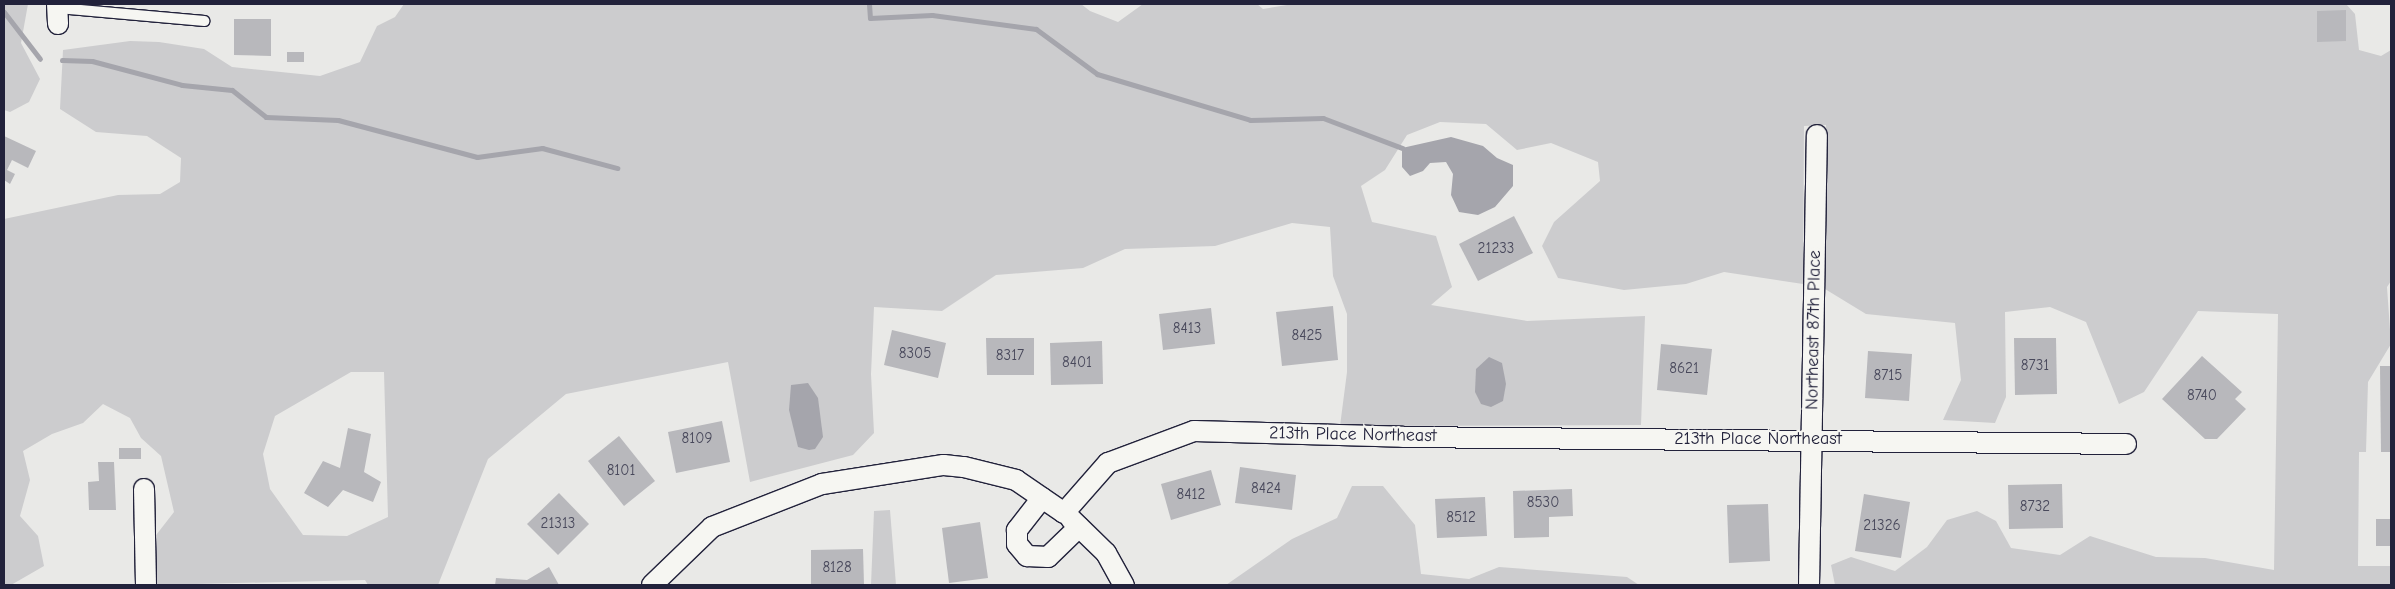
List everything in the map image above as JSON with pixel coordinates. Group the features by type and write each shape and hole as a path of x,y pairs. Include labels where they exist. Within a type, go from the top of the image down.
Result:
{"street":[{"name":"Northeast 87th Place","path":"1809,585 1817,135"},
{"name":"213th Place Northeast","path":"1064,512 1108,463 1194,431 1403,437 2126,444"},
{"path":"652,585 712,527 822,484 944,466 987,471 1016,480 1064,512 1106,553 1124,585"},
{"path":"144,489 146,585"},
{"path":"1042,498 1017,530 1017,544 1027,556 1048,557 1079,527"}],"lane":[{"path":"57,12 204,21"}],"shaded area":[{"path":"4,4 28,4 21,43 40,79 29,102 10,112 4,110"},
{"path":"404,4 1081,4 1090,11 1118,22 1143,4 1257,4 1263,9 1293,4 2346,4 2355,14 2359,50 2381,56 2391,50 2391,281 2387,287 2391,344 2368,382 2366,452 2359,452 2358,566 2391,566 2391,585 1835,585 1831,565 1851,557 1895,571 1927,547 1947,520 1977,511 1996,521 2011,548 2060,555 2090,536 2156,557 2205,558 2274,570 2278,314 2198,311 2144,392 2119,404 2086,322 2050,307 2005,312 2006,397 1995,423 1943,420 1961,380 1955,323 1866,314 1825,289 1826,125 1804,126 1803,284 1724,272 1686,284 1624,290 1558,278 1542,246 1554,222 1600,181 1598,162 1551,143 1517,150 1486,124 1440,122 1407,135 1385,170 1361,186 1372,222 1436,236 1452,287 1431,305 1527,321 1645,316 1641,425 1340,426 1347,372 1347,314 1333,276 1330,227 1292,223 1215,246 1125,249 1083,268 996,275 942,311 874,307 871,374 874,433 853,455 750,482 728,362 566,394 488,459 438,585 368,585 365,580 155,585 153,539 174,512 161,456 141,438 130,418 103,404 83,423 52,434 23,451 30,480 20,516 38,536 44,566 11,585 4,585 4,219 118,195 160,194 180,182 181,158 147,136 96,132 60,109 63,50 130,41 159,42 204,49 232,67 320,76 360,62 377,26 395,17","holes":["351,372 384,372 388,517 347,536 303,535 270,489 263,454 275,416"]},
{"path":"1451,137 1483,146 1497,158 1513,165 1513,186 1495,207 1478,215 1459,212 1451,195 1453,174 1446,162 1430,163 1423,171 1410,176 1402,167 1402,148"},
{"path":"1489,357 1502,363 1506,384 1503,401 1491,407 1481,404 1475,392 1476,369"},
{"path":"808,383 818,398 823,437 815,449 809,450 798,447 789,410 791,385"},
{"path":"1352,486 1383,486 1415,525 1421,574 1469,579 1499,567 1627,577 1639,585 1226,585 1292,539 1337,518"},
{"path":"890,510 896,585 871,585 874,511"}],"building":[{"path":"2346,10 2346,41 2317,42 2317,11"},
{"path":"234,19 271,19 271,56 234,55"},
{"path":"287,52 304,52 304,62 287,62"},
{"path":"4,136 36,151 28,168 12,160 7,170 15,174 10,184 4,180"},
{"path":"1514,216 1533,253 1478,281 1459,244"},
{"path":"1333,306 1338,360 1282,366 1276,312"},
{"path":"1211,308 1215,344 1163,350 1159,314"},
{"path":"892,330 946,343 938,378 884,365"},
{"path":"986,338 1034,338 1034,375 987,375"},
{"path":"2014,338 2056,338 2057,394 2015,395"},
{"path":"1102,341 1103,384 1051,385 1050,343"},
{"path":"1661,344 1712,349 1707,395 1657,390"},
{"path":"1868,351 1912,354 1909,401 1865,398"},
{"path":"2202,356 2242,392 2235,399 2246,409 2217,439 2205,439 2162,399"},
{"path":"2380,366 2391,366 2391,452 2381,452"},
{"path":"722,421 730,462 676,473 668,432"},
{"path":"348,428 371,434 364,472 381,482 373,502 343,490 328,507 304,493 323,461 340,468"},
{"path":"619,436 655,481 624,506 588,461"},
{"path":"119,448 141,448 141,459 119,459"},
{"path":"98,462 114,462 116,510 89,510 88,482 99,481"},
{"path":"1240,467 1296,475 1292,510 1235,503"},
{"path":"1211,470 1221,505 1171,520 1161,484"},
{"path":"2062,484 2063,528 2009,529 2008,485"},
{"path":"1572,489 1573,516 1549,517 1549,537 1514,538 1513,491"},
{"path":"559,493 589,524 558,555 527,524"},
{"path":"1864,494 1910,502 1901,558 1855,551"},
{"path":"1485,497 1487,536 1437,538 1435,499"},
{"path":"1768,504 1770,561 1729,563 1727,505"},
{"path":"2376,519 2391,519 2391,546 2376,546"},
{"path":"980,522 988,578 949,583 942,528"},
{"path":"863,549 864,585 811,585 811,550"},
{"path":"549,567 559,585 495,585 496,578 527,580"}],"waterway":[{"path":"869,4 870,18 932,15 1036,29 1097,74 1250,120 1323,118 1402,148"},
{"path":"4,12 40,59"},
{"path":"62,60 92,61 182,85 232,90 266,117 338,120 477,157 542,148 617,168"}]}
